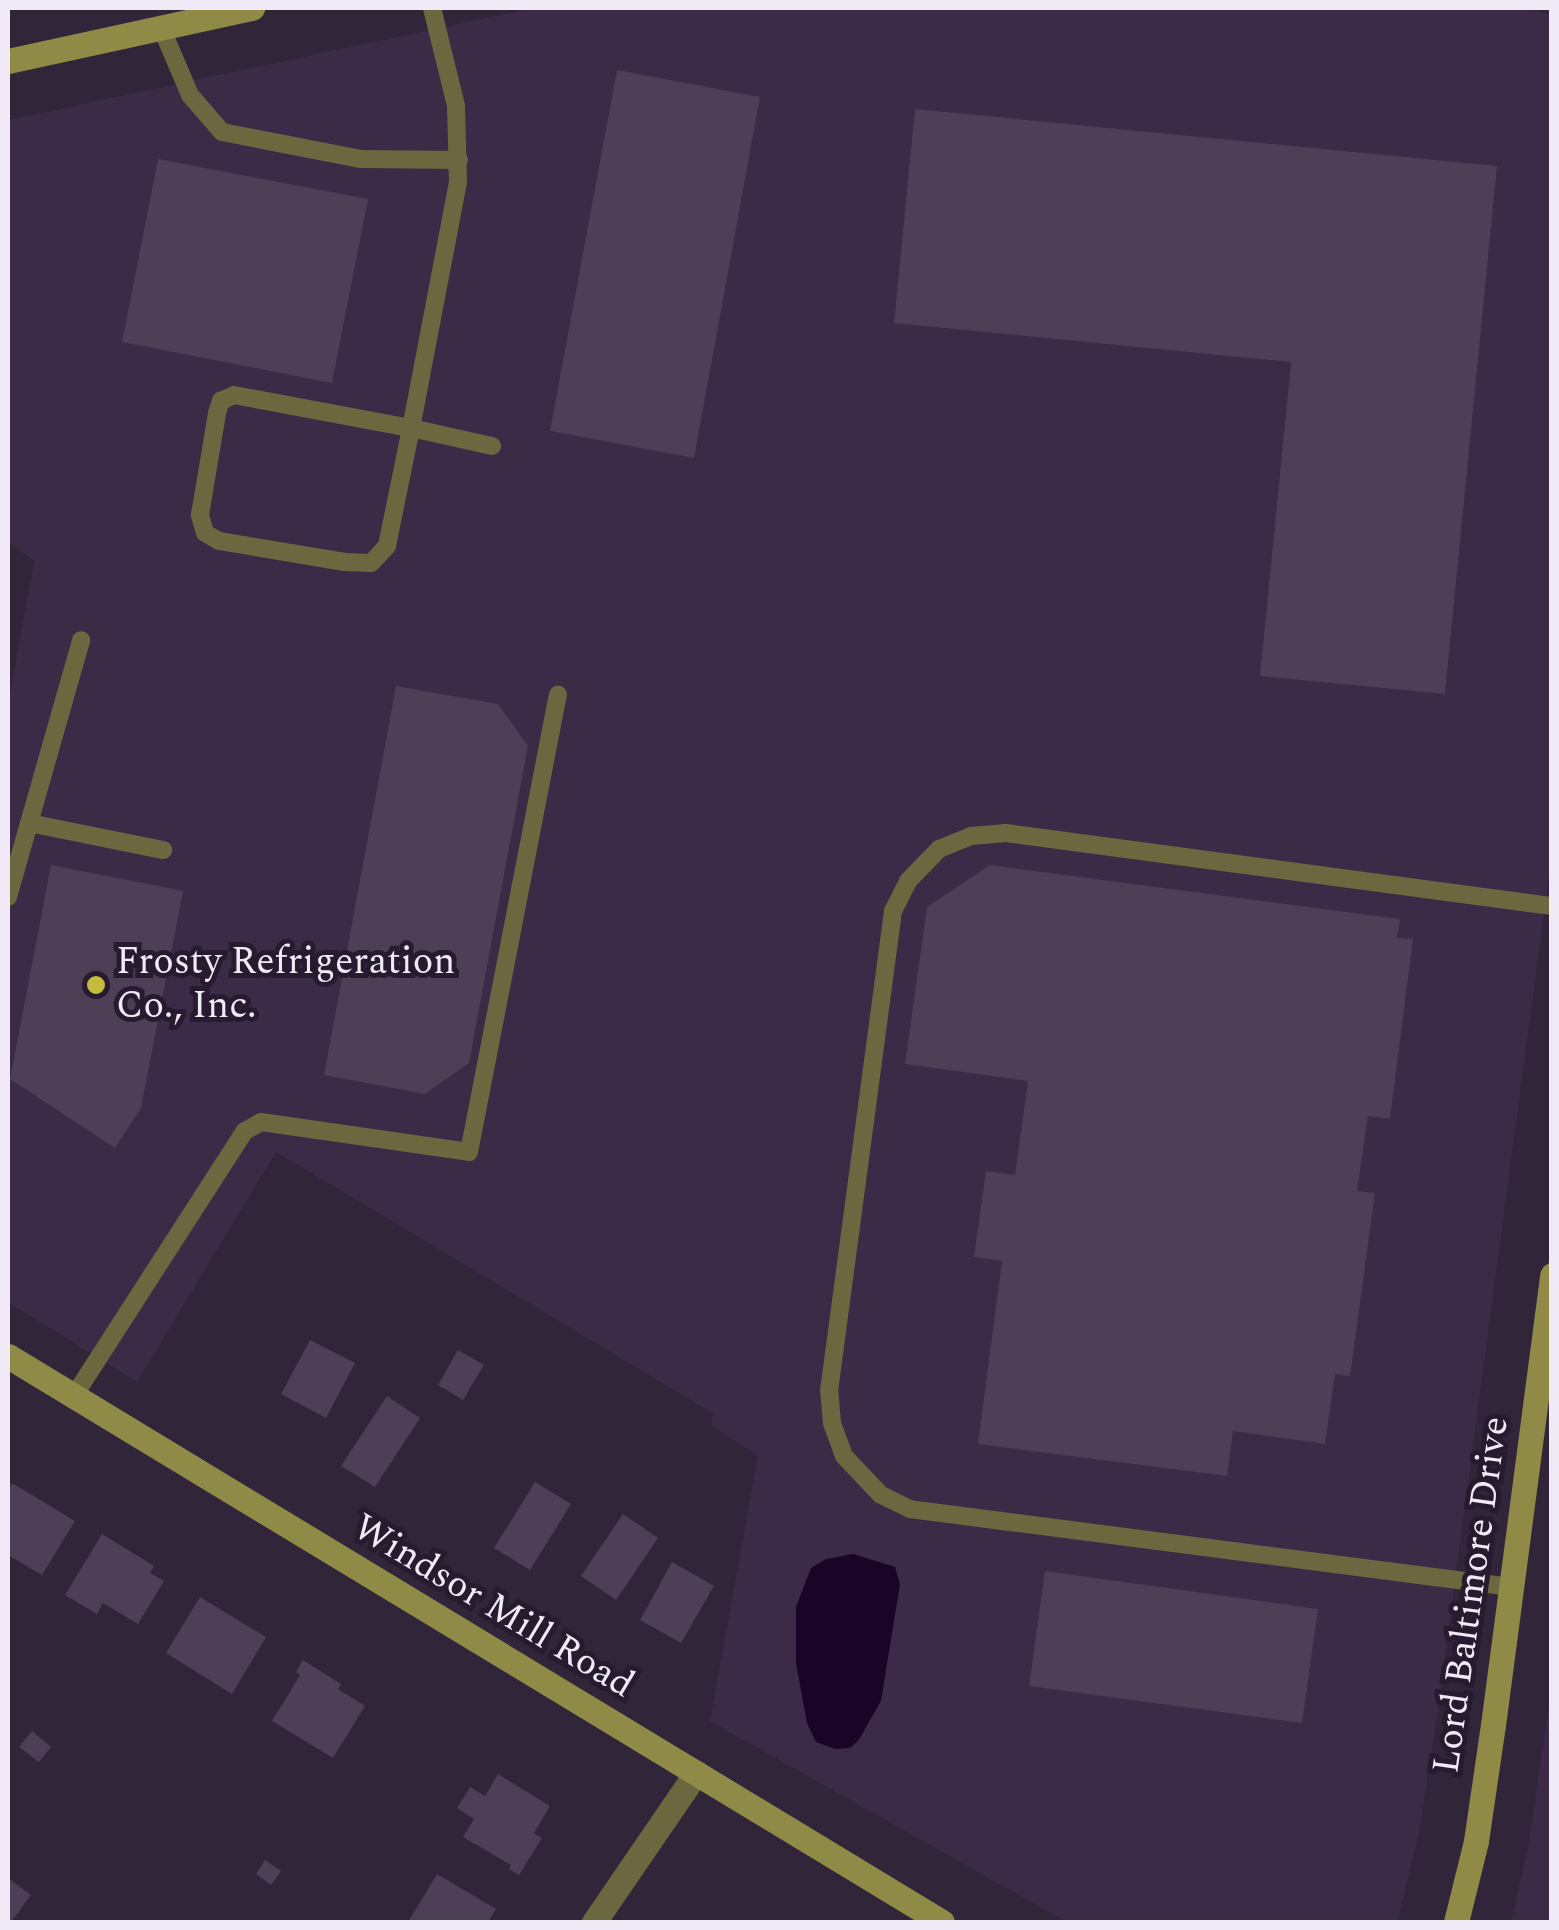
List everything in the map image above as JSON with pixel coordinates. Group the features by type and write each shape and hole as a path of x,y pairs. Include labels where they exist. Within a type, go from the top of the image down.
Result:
{"main road":[{"path":"8,60 252,8"},
{"name":"Lord Baltimore Drive","path":"1456,1922 1476,1841 1552,1275"},
{"name":"Windsor Mill Road","path":"8,1356 942,1922"}],"street":[{"path":"594,1922 696,1772"}],"lane":[{"path":"432,8 456,106 459,160 411,428 387,546 371,563 219,541 205,533 200,514 217,413 222,402 234,395 411,428 492,446"},
{"path":"162,27 190,95 222,132 361,159 459,160"},
{"path":"8,897 81,640"},
{"path":"72,1398 228,1151 245,1131 261,1122 470,1152 558,695"},
{"path":"29,822 163,850"},
{"path":"1511,1587 910,1510 881,1494 844,1456 832,1423 828,1390 893,911 908,880 939,849 971,836 1006,832 1552,906"}],"shaded area":[{"path":"534,8 1516,8 1551,14 1551,861 1436,1723 1419,1833 1397,1922 1067,1922 710,1721 758,1456 711,1425 713,1413 276,1152 137,1382 8,1302 8,705 34,561 8,542 8,120"},
{"path":"853,1554 895,1567 900,1584 881,1701 858,1741 850,1748 835,1749 816,1742 807,1723 796,1663 796,1607 811,1568 826,1559"},
{"path":"1551,1691 1551,1922 1511,1922 1528,1849"}],"building":[{"path":"617,70 760,97 694,458 550,431"},
{"path":"915,109 1497,166 1445,694 1260,676 1291,362 894,323"},
{"path":"158,159 368,199 332,383 122,342"},
{"path":"396,686 498,704 528,746 469,1063 425,1094 324,1075"},
{"name":"Frosty Refrigeration Co., Inc.","path":"51,865 183,891 141,1108 115,1148 10,1079"},
{"path":"990,865 1400,919 1397,938 1413,939 1390,1119 1368,1116 1357,1191 1375,1193 1350,1376 1335,1374 1325,1444 1233,1431 1227,1476 978,1444 1002,1261 974,1257 986,1171 1015,1175 1028,1081 905,1064 927,907"},
{"path":"310,1340 355,1363 326,1418 281,1394"},
{"path":"458,1350 484,1365 463,1400 438,1385"},
{"path":"387,1396 420,1418 375,1487 341,1466"},
{"path":"535,1482 571,1504 530,1570 494,1548"},
{"path":"12,1483 75,1521 42,1575 8,1555 8,1491"},
{"path":"623,1514 658,1538 616,1600 581,1576"},
{"path":"102,1534 154,1566 150,1573 164,1581 138,1624 103,1603 97,1614 65,1595"},
{"path":"672,1562 714,1586 681,1643 640,1620"},
{"path":"1045,1571 1318,1609 1302,1723 1029,1686"},
{"path":"200,1597 266,1637 232,1694 166,1653"},
{"path":"303,1660 341,1684 338,1689 365,1706 333,1758 272,1721 300,1675 296,1672"},
{"path":"32,1731 51,1747 39,1762 19,1747"},
{"path":"498,1774 550,1806 534,1833 542,1838 519,1875 509,1869 511,1865 463,1837 474,1819 457,1808 470,1787 485,1796"},
{"path":"265,1860 281,1871 271,1885 256,1874"},
{"path":"437,1874 496,1909 488,1922 408,1922"},
{"path":"8,1878 31,1895 11,1922 8,1922"}],"place":[{"name":"Frosty Refrigeration Co., Inc.","path":"96,985"}]}
